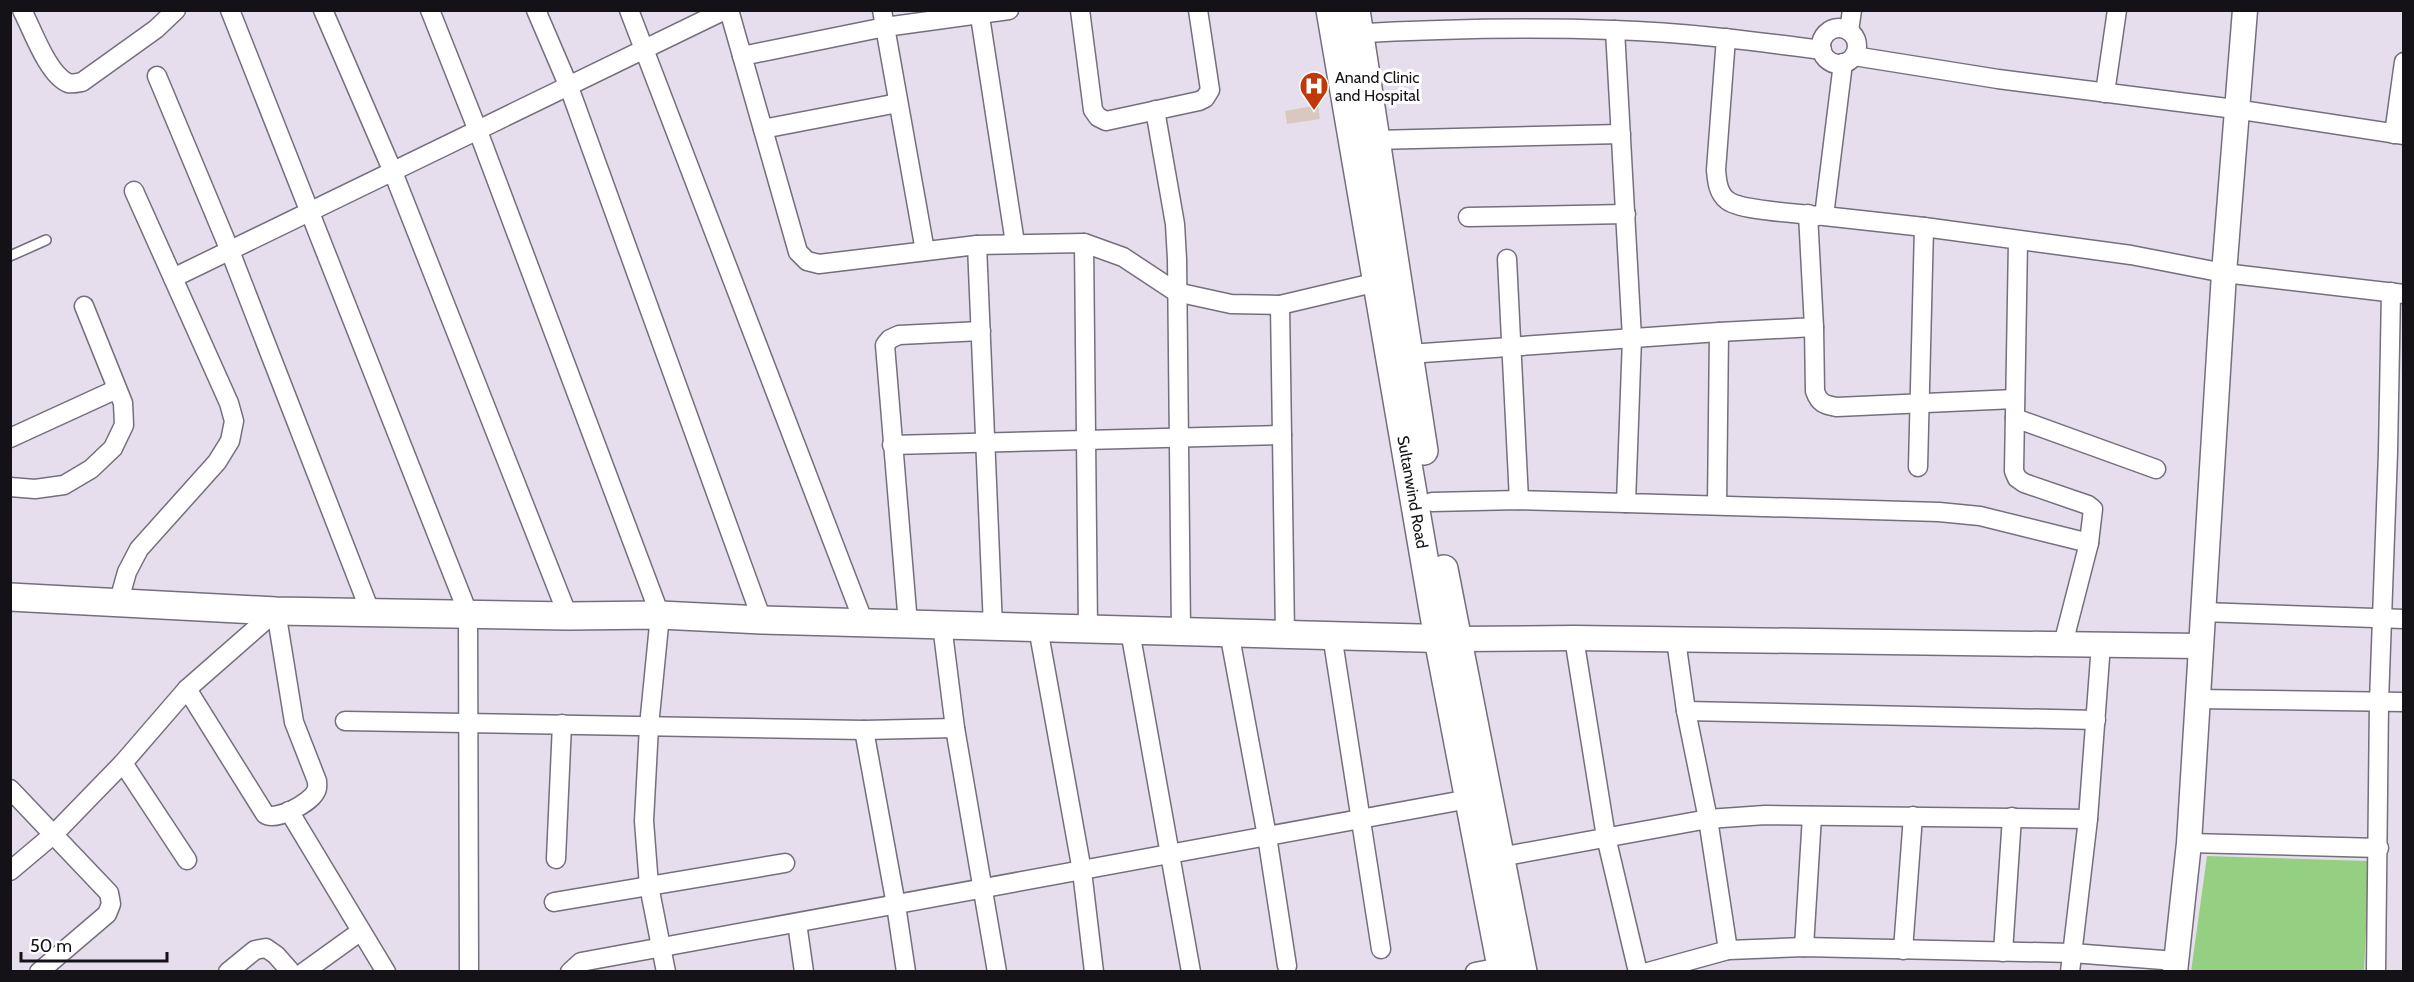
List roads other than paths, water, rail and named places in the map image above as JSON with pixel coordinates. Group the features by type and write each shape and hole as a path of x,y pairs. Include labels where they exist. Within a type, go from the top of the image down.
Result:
{"main road":[{"name":"Sultanwind Road","path":"1345,22 1375,140 1387,280 1409,354 1432,502 1469,799 1500,970"},
{"name":"Sultanwind Road","path":"1345,22 1448,639 1500,857 1500,970"},
{"path":"10,597 276,610 568,616 660,615 1130,632 1180,631 1448,639"}],"street":[{"path":"22,10 48,62 59,78 70,84 82,82 156,29 176,10"},
{"path":"230,10 468,613 469,972"},
{"path":"323,10 393,172 568,616"},
{"path":"430,10 478,131 660,615 649,726 644,821 648,886 663,948 666,972"},
{"path":"536,10 569,87 762,620"},
{"path":"629,10 864,623"},
{"path":"172,278 727,10 798,252 807,261 819,264 977,245 1084,243 1124,257 1176,292 1231,304 1280,305 1387,280"},
{"path":"742,56 884,19 1009,10"},
{"path":"1080,10 1093,110 1098,117 1106,121 1198,101 1209,94 1198,10"},
{"path":"1852,10 1849,31 1857,42 1849,60 1816,215 1814,327 1815,391 1818,399 1825,405 1837,407 2015,399"},
{"path":"2105,93 2117,10"},
{"path":"1648,972 1728,950 1804,947 2072,953 2176,966 2189,843 2196,699 2213,472 2235,109 2245,10"},
{"path":"979,13 1015,243"},
{"path":"884,19 926,251"},
{"path":"1345,22 1512,19 1615,30 1726,38 1822,50"},
{"path":"1849,31 1836,29 1824,36 1822,50 1830,61 1849,60 2235,109 2398,135 2403,62"},
{"path":"1615,30 1632,338 1626,503"},
{"path":"1726,38 1716,170 1721,194 1728,202 1742,207 1924,227 2131,255 2224,273 2397,293 2396,452 2382,618 2379,702 2376,972"},
{"path":"157,76 230,251 370,611"},
{"path":"763,129 898,103"},
{"path":"1155,110 1175,224 1180,631"},
{"path":"1375,140 1621,134"},
{"path":"118,604 127,572 139,549 217,462 230,441 234,421 229,403 134,191"},
{"path":"1468,217 1626,214"},
{"path":"1918,466 1924,227"},
{"path":"2018,241 2014,471 2017,478 2024,483 2088,505 2093,509 2094,514 2089,543 2063,644"},
{"path":"1084,243 1088,629"},
{"path":"977,245 993,627"},
{"path":"1507,259 1519,500"},
{"path":"1280,305 1285,634"},
{"path":"10,487 35,489 64,485 91,469 112,448 124,425 123,403 84,306"},
{"path":"1409,354 1814,327"},
{"path":"909,624 885,345 899,335 981,331"},
{"path":"1717,505 1719,332"},
{"path":"10,438 117,388"},
{"path":"2015,417 2156,469"},
{"path":"892,445 1282,435"},
{"path":"1432,502 1519,500 1950,513 1980,516 2089,543"},
{"path":"10,871 54,834 123,763 187,689 276,610"},
{"path":"187,689 265,814 269,817 277,817 312,797 317,790 317,782 294,722 276,610"},
{"path":"2202,612 2403,619"},
{"path":"942,625 955,728 997,972"},
{"path":"1038,628 1082,871 1094,972"},
{"path":"1130,632 1191,972"},
{"path":"1229,633 1268,836 1287,966"},
{"path":"1332,635 1381,949"},
{"path":"1448,639 1574,638 2200,646"},
{"path":"1574,638 1606,837 1638,972"},
{"path":"1676,640 1686,711 1708,819 1728,950"},
{"path":"2070,972 2088,819 2101,644"},
{"path":"2196,699 2403,702"},
{"path":"1686,711 2096,720"},
{"path":"345,721 864,730 955,728"},
{"path":"556,859 562,724"},
{"path":"864,730 906,972"},
{"path":"123,763 187,860"},
{"path":"10,789 109,893 111,904 106,914 39,972"},
{"path":"570,972 581,962 1469,799"},
{"path":"289,811 386,972"},
{"path":"1500,857 1708,819 1812,816 2088,819"},
{"path":"1804,947 1812,816"},
{"path":"1903,950 1913,816"},
{"path":"2003,952 2012,817"},
{"path":"2189,843 2379,848"},
{"path":"554,902 785,863"},
{"path":"797,923 804,972"},
{"path":"304,972 361,931"},
{"path":"228,972 255,950 266,948 276,955 291,972"}],"lane":[{"path":"10,256 46,240"}],"place":[{"name":"Anand Clinic and Hospital","path":"1314,112"}]}
